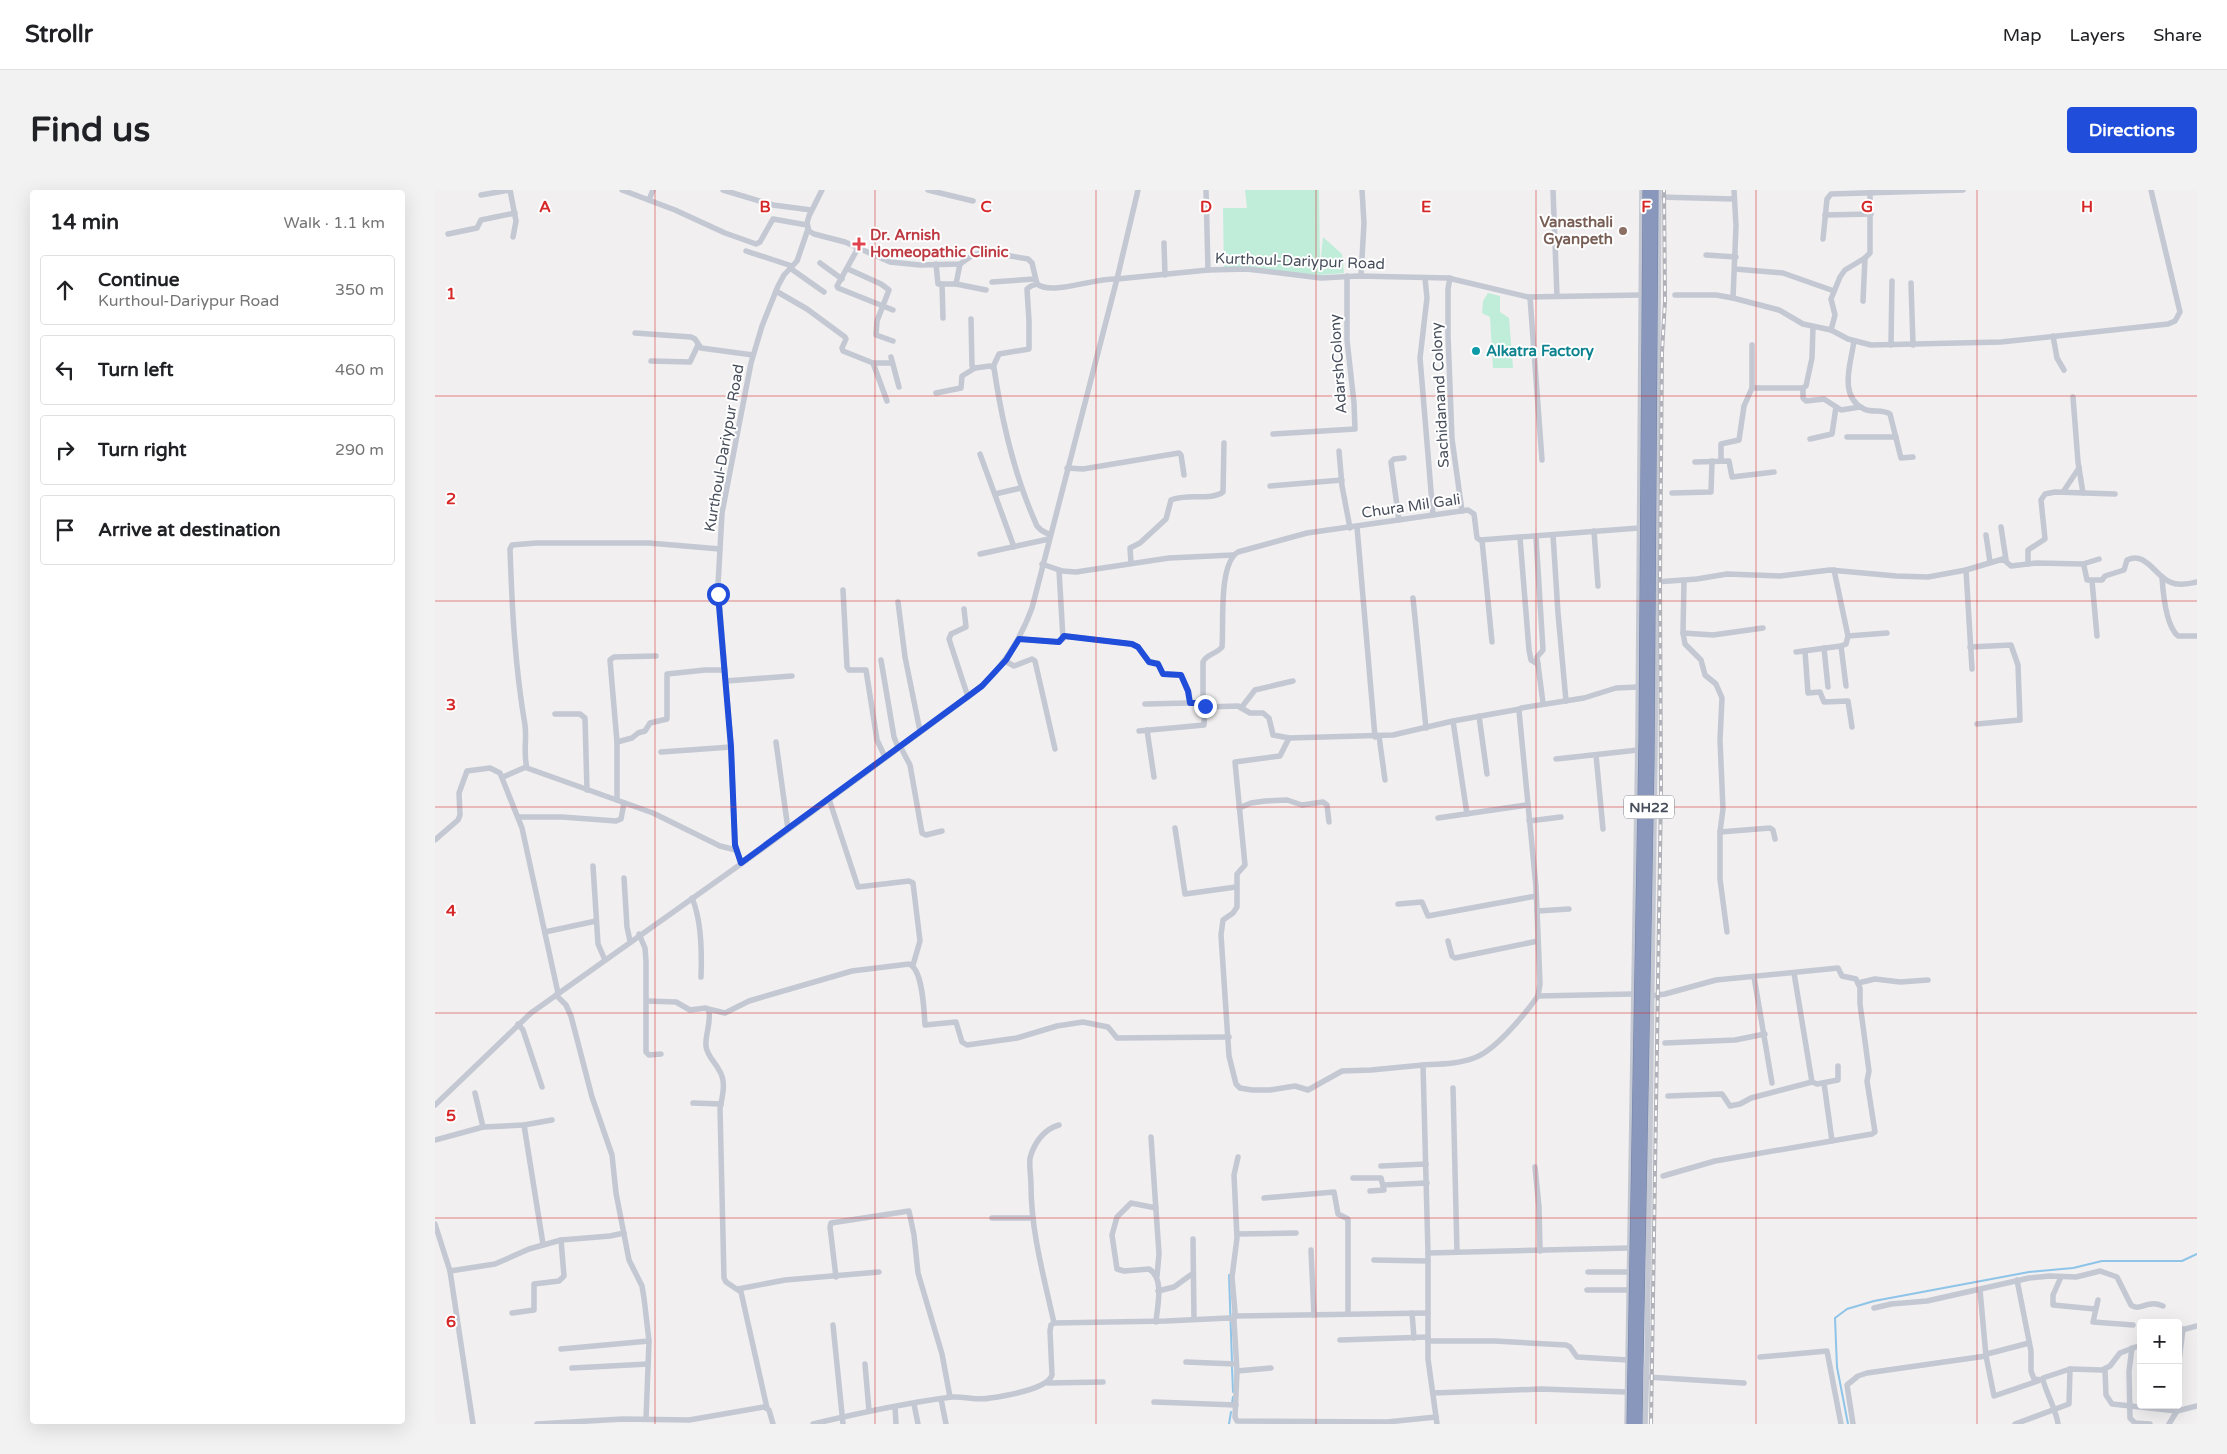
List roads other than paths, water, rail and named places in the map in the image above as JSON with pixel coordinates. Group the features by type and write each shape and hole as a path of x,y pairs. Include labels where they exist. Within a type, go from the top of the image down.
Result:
{"highway":[{"name":"NH22","path":"1631,1424 1643,740 1647,190"},
{"name":"NH22","path":"1638,1424 1650,761 1657,192"}],"street":[{"path":"481,195 510,190 516,224 513,237"},
{"path":"622,190 719,231 757,244"},
{"path":"649,200 653,190"},
{"path":"723,190 773,205 811,210"},
{"name":"Kurthoul-Dariypur Road","path":"741,863 736,850 731,747 719,603 722,513 753,355 775,291 781,279 799,256 811,210 822,190"},
{"path":"928,190 973,201"},
{"path":"435,1105 518,1024 559,996 639,934 741,863 968,697 982,686 1005,661 1019,639 1032,608 1117,279 1138,190"},
{"path":"1206,190 1207,270"},
{"path":"1361,276 1364,223 1362,190"},
{"path":"1553,190 1557,296"},
{"path":"1627,1424 1638,750 1637,659 1642,190"},
{"path":"1733,298 1736,256 1734,190"},
{"path":"1823,239 1828,196 1831,194 1963,190"},
{"path":"1675,295 1716,295 1733,298 1779,310 1803,324 1831,330 1854,341 1871,345 2001,342 2172,323 2178,318 2179,309 2161,240 2151,190"},
{"path":"1645,1424 1656,659 1659,258 1657,192 1734,199"},
{"path":"1831,330 1835,315 1831,302 1843,272 1870,253 1870,192"},
{"path":"448,234 476,228 481,220 515,213"},
{"path":"1825,215 1871,214"},
{"path":"755,254 757,244 773,219 808,227 814,234 858,248 890,262 914,265 959,264 979,253 1001,254 1031,261 1036,282 1027,289 1029,350 997,355 993,367 1006,438 1021,488 1037,526 1049,537"},
{"path":"1164,243 1165,275"},
{"path":"858,248 837,286 839,289 893,310"},
{"path":"746,251 791,267 824,292"},
{"path":"1706,255 1736,256"},
{"path":"1641,258 1659,258"},
{"path":"1863,301 1865,258"},
{"path":"820,263 842,279"},
{"path":"936,264 937,282 986,290"},
{"path":"956,284 959,264"},
{"path":"848,269 888,289 889,293 877,321 876,336 893,341"},
{"name":"Kurthoul-Dariypur Road","path":"992,282 1036,282 1047,288 1106,278 1117,279 1207,270 1247,269 1321,278 1361,276 1450,278 1530,297 1641,294"},
{"path":"1735,269 1783,273 1834,291"},
{"name":"AdarshColony","path":"1273,434 1355,429 1347,340 1347,276"},
{"path":"1425,278 1427,298 1420,358 1433,516"},
{"name":"Sachidanand Colony","path":"1450,278 1448,317 1452,439 1463,511"},
{"path":"1891,345 1892,281"},
{"path":"1911,283 1913,345"},
{"path":"942,284 943,318"},
{"path":"775,291 807,309 846,337 842,348 843,351 873,363 892,360 899,387"},
{"path":"1530,297 1542,460"},
{"path":"971,319 972,364 975,368"},
{"path":"1813,327 1812,358 1807,383 1803,388 1804,400 1824,399 1836,408 1845,411 1860,407"},
{"path":"635,333 691,337 704,349 753,355"},
{"path":"2053,336 2057,358 2064,370"},
{"path":"1854,341 1847,386 1849,393 1860,407 1870,412 1888,413 1891,417 1901,458 1913,457"},
{"path":"651,361 689,362 698,345"},
{"path":"1721,461 1721,444 1739,440 1744,406 1752,388 1751,345"},
{"path":"873,363 887,401"},
{"path":"936,393 961,388 962,376 975,368 993,367"},
{"path":"1752,388 1803,388"},
{"path":"2073,397 2083,493"},
{"path":"1810,439 1832,434 1836,408"},
{"path":"1847,437 1896,437"},
{"path":"1131,563 1130,548 1140,543 1166,519 1171,500 1182,497 1221,494 1224,443"},
{"path":"1339,451 1341,480 1354,528 1377,737 1385,780"},
{"path":"1067,468 1083,469 1179,453 1184,475"},
{"path":"980,454 1014,547"},
{"path":"1399,520 1391,462 1394,459 1404,458"},
{"path":"1695,462 1729,462 1732,477 1775,472"},
{"path":"1672,493 1711,492 1711,462"},
{"path":"2063,492 2079,468"},
{"path":"1270,486 1341,480"},
{"path":"995,494 1021,488"},
{"path":"2028,564 2028,550 2045,539 2041,500 2043,496 2049,493 2063,492 2115,494"},
{"name":"Chura Mil Gali","path":"1043,564 1059,570 1076,572 1169,558 1226,555 1294,536 1471,510 1473,512 1477,538 1482,540"},
{"path":"1639,511 1656,511"},
{"path":"2001,527 2005,560 2011,566 2028,564 2083,564 2099,559"},
{"path":"1491,642 1482,540 1639,528"},
{"path":"1594,531 1598,586"},
{"path":"1986,534 1990,562"},
{"path":"1553,535 1566,701"},
{"path":"980,554 1049,537"},
{"path":"1536,537 1543,650 1537,657 1543,703"},
{"path":"1520,538 1529,650 1531,660 1538,664"},
{"path":"527,767 525,728 520,702 513,633 511,546 536,543 649,543 720,549"},
{"path":"1139,731 1204,725 1203,662 1205,658 1218,652 1222,647 1224,586 1238,552"},
{"path":"2121,558 2147,561 2162,577 2177,584 2197,582"},
{"path":"2083,564 2087,580 2102,580 2105,576 2124,570 2128,559"},
{"path":"1656,582 1727,574 1780,576 1834,570 1914,577 1938,576 1990,562 2005,560"},
{"path":"1019,639 1059,642 1064,636 1059,570"},
{"path":"1796,652 1847,644 1848,636 1834,570"},
{"path":"1966,570 1971,669"},
{"path":"2162,577 2165,606 2175,633 2178,636 2197,636"},
{"path":"1684,580 1683,633 1687,647 1700,659 1705,675 1716,684 1720,692 1722,704 1720,740 1722,819 1719,832 1720,884 1727,932"},
{"path":"2092,581 2097,636"},
{"path":"843,590 847,667 849,670 863,669 866,671 877,740 885,757"},
{"path":"1413,598 1426,728"},
{"path":"898,602 905,656 920,731"},
{"path":"964,609 966,627 951,634 949,639 968,697"},
{"path":"1683,633 1713,635 1763,628"},
{"path":"1848,636 1887,633"},
{"path":"1064,636 1132,644 1138,647 1149,662 1158,664 1163,674 1181,675 1188,691 1190,703"},
{"path":"1970,647 2011,645 2019,665 2020,720 1977,724"},
{"path":"1841,646 1846,686"},
{"path":"1824,648 1828,687"},
{"path":"1805,651 1809,693 1820,692 1824,702 1848,701 1852,727"},
{"path":"617,800 617,742 610,660 614,657 656,656"},
{"path":"1005,661 1014,666 1032,659 1035,661 1055,749"},
{"path":"1637,659 1656,659"},
{"path":"881,660 894,737 909,761 923,833 928,835 942,831"},
{"path":"617,742 632,738 646,730 650,723 667,719 667,674 725,670"},
{"path":"726,680 792,676"},
{"path":"1241,708 1255,690 1293,681"},
{"path":"1145,704 1190,703 1241,708 1250,713 1266,714 1273,735 1289,738 1377,737 1543,703 1584,698 1616,688 1638,687"},
{"path":"1289,738 1279,756 1235,762 1245,865 1241,868 1236,887 1237,907 1233,914 1224,919 1222,926 1229,1056 1236,1084 1240,1088 1253,1090 1270,1090 1295,1086 1308,1090 1342,1070 1371,1070 1476,1058 1489,1050 1538,996 1540,984 1537,911 1520,709"},
{"path":"555,714 581,714 585,718 587,790"},
{"path":"1479,716 1487,774"},
{"path":"1453,721 1467,814"},
{"path":"1147,730 1154,777"},
{"path":"776,742 788,829"},
{"path":"661,752 731,747"},
{"path":"1556,759 1638,750"},
{"path":"1596,755 1603,829"},
{"path":"503,778 527,767 666,818 720,846 736,850"},
{"path":"435,840 459,820 461,809 459,793 467,771 490,768 497,770 503,778 519,817 559,996 571,1016 592,1097 612,1155 617,1200 629,1260 643,1291 649,1341 642,1421"},
{"path":"829,799 858,887 908,881 913,883 921,940 913,965 919,977 925,1026 956,1022 962,1042 967,1045 1017,1038 1057,1026 1083,1022 1108,1027 1117,1038 1229,1037"},
{"path":"1239,808 1247,804 1265,801 1284,800 1302,805 1323,802 1327,805 1329,822"},
{"path":"519,817 562,817 616,821 621,819 624,803"},
{"path":"1438,818 1527,805"},
{"path":"1529,821 1561,818"},
{"path":"1722,819 1730,831"},
{"path":"1175,828 1185,894 1236,887"},
{"path":"1719,832 1770,828 1773,830 1775,839"},
{"path":"593,866 599,948 605,960"},
{"path":"624,878 627,927 630,942"},
{"path":"1398,904 1422,902 1426,914 1429,916 1477,905 1536,896"},
{"path":"692,898 696,909 700,940 701,977"},
{"path":"1537,911 1569,909"},
{"path":"545,932 596,921"},
{"path":"639,934 645,953 647,1054 661,1054"},
{"path":"1448,941 1452,956 1455,958 1538,941"},
{"path":"647,1001 676,1002 690,1010 709,1010 725,1013 749,1001 856,970 906,964 913,965"},
{"path":"1651,996 1708,982 1838,968 1843,976 1854,978 1858,983 1869,1072 1867,1081 1875,1132 1873,1134 1715,1161 1663,1176"},
{"path":"1795,973 1812,1082"},
{"path":"1754,977 1772,1083"},
{"path":"1858,983 1875,979 1900,982 1928,980"},
{"path":"1538,996 1633,994"},
{"path":"709,1010 710,1025 706,1046 722,1078 724,1278 726,1282 738,1289 742,1294 767,1408 773,1424"},
{"path":"1633,1021 1651,1021"},
{"path":"518,1024 523,1030 542,1087"},
{"path":"1665,1043 1735,1040 1765,1034"},
{"path":"1237,1157 1234,1175 1237,1234 1232,1277 1232,1318 1237,1371 1235,1417 1238,1422 1437,1421 1428,1359 1427,1183 1423,1064"},
{"path":"1668,1096 1722,1094 1730,1106 1740,1104 1751,1098 1812,1082 1817,1084 1839,1079 1838,1066"},
{"path":"1824,1083 1832,1141"},
{"path":"1453,1088 1457,1252"},
{"path":"475,1093 483,1127"},
{"path":"693,1103 721,1104"},
{"path":"435,1140 483,1127 524,1125 552,1120"},
{"path":"524,1125 543,1244"},
{"path":"1055,1323 1037,1249 1033,1218 1030,1158 1045,1131 1059,1125"},
{"path":"1151,1137 1159,1254 1156,1322"},
{"path":"1381,1166 1426,1164"},
{"path":"1535,1167 1539,1200 1540,1251"},
{"path":"1353,1178 1380,1177 1384,1190 1370,1191"},
{"path":"1383,1185 1427,1183"},
{"path":"1265,1198 1334,1192 1338,1214 1348,1219 1349,1314"},
{"path":"1156,1208 1133,1202 1129,1204 1115,1221 1112,1235 1117,1269 1124,1271 1149,1269 1157,1276"},
{"path":"836,1277 831,1223 909,1211 915,1238 918,1273 942,1354 950,1398"},
{"path":"992,1218 1033,1218"},
{"path":"435,1224 450,1271 473,1424"},
{"path":"450,1271 495,1264 543,1244 561,1240 624,1233"},
{"path":"1237,1234 1296,1233"},
{"path":"1193,1239 1194,1319"},
{"path":"512,1313 535,1308 532,1291 534,1284 559,1281 564,1276 561,1240"},
{"path":"1428,1253 1629,1248"},
{"path":"1311,1250 1314,1315"},
{"path":"1374,1260 1428,1261"},
{"path":"738,1289 785,1280 879,1272"},
{"path":"1588,1272 1648,1272"},
{"path":"1874,1308 1891,1304 1927,1301 2038,1276 2076,1278 2095,1272 2104,1272 2118,1278 2133,1307 2139,1308 2151,1302 2163,1306"},
{"path":"1158,1292 1175,1287 1193,1274"},
{"path":"2061,1277 2053,1295 2053,1305 2095,1309"},
{"path":"2017,1280 2029,1343 2031,1371 2033,1378 2040,1380 2055,1408 2058,1424"},
{"path":"1587,1290 1629,1290"},
{"path":"1980,1290 1980,1311 1994,1396 2040,1380 2048,1375 2070,1369 2105,1370 2120,1353 2137,1346"},
{"path":"2098,1300 2093,1322 2133,1325"},
{"path":"1412,1313 1414,1338"},
{"path":"1048,1383 1051,1380 1053,1369 1050,1327 1055,1323 1156,1322 1314,1315 1428,1313"},
{"path":"833,1325 843,1424"},
{"path":"2182,1330 2197,1326"},
{"path":"1340,1340 1414,1338 1572,1345 1577,1357 1628,1360"},
{"path":"561,1349 649,1341"},
{"path":"1853,1424 1847,1385 1858,1376 1867,1373 1986,1355 2029,1343"},
{"path":"2132,1348 2129,1371 2131,1407 2129,1415 2133,1423 2150,1424"},
{"path":"1760,1356 1827,1351 1841,1424"},
{"path":"1186,1362 1236,1364"},
{"path":"572,1368 648,1364"},
{"path":"865,1364 869,1411"},
{"path":"1237,1371 1271,1368"},
{"path":"2015,1424 2069,1404 2070,1369"},
{"path":"2105,1370 2105,1390 2109,1402 2116,1405 2137,1407"},
{"path":"1647,1377 1744,1383"},
{"path":"813,1424 869,1411 941,1399 989,1399 1048,1383 1103,1382"},
{"path":"1433,1393 1541,1389 1627,1392"},
{"path":"941,1399 946,1424"},
{"path":"1154,1402 1236,1405"},
{"path":"914,1404 918,1424"},
{"path":"2182,1408 2197,1406"},
{"path":"895,1407 896,1424"},
{"path":"537,1424 689,1420 767,1408"},
{"path":"2169,1424 2176,1409"}],"waterway":[{"path":"1848,1424 1837,1367 1835,1318 1847,1309 1874,1301 2029,1272 2073,1268 2102,1261 2182,1261 2197,1254"},
{"path":"1229,1275 1232,1362"},
{"path":"1232,1367 1233,1392"},
{"path":"1232,1403 1233,1397"},
{"path":"1229,1424 1231,1412"}],"railway":[{"path":"1651,1424 1661,793 1660,581 1662,352 1665,301 1664,190"}],"place":[{"name":"Vanasthali Gyanpeth","path":"1623,231"},
{"name":"Dr. Arnish Homeopathic Clinic","path":"859,244"},
{"name":"Alkatra Factory","path":"1476,351"}]}
